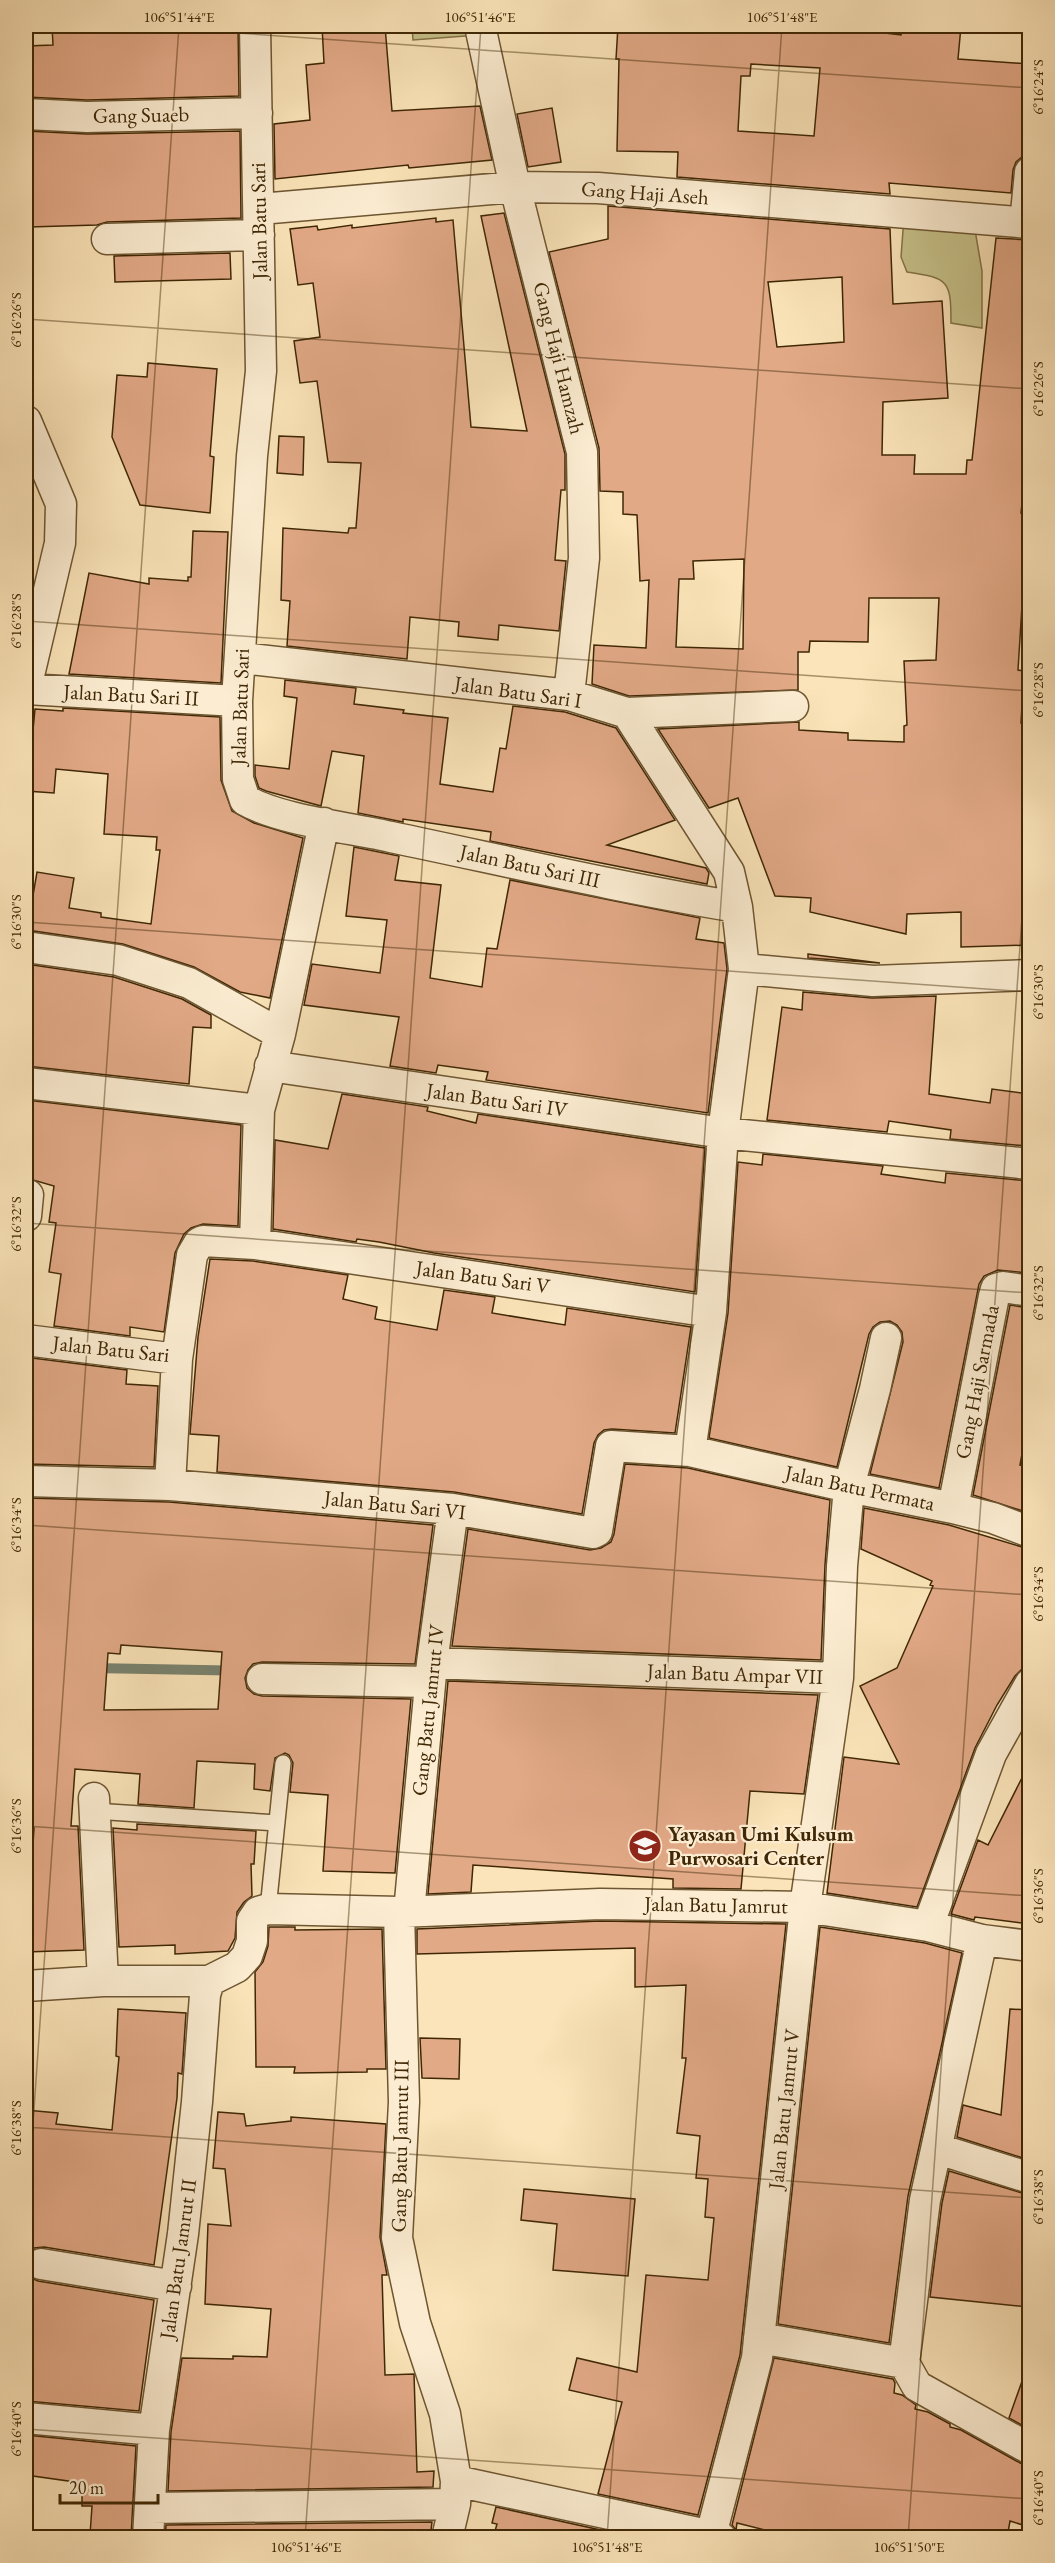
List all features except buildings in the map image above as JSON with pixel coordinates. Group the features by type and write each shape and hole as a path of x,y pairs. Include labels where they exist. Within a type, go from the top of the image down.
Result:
{"street":[{"name":"Jalan Batu Sari","path":"255,26 261,371 252,456 237,701 238,779 245,800 260,809 324,823"},
{"name":"Gang Haji Hamzah","path":"480,26 515,187 582,452 584,558 569,695"},
{"name":"Gang Suaeb","path":"26,114 87,117 257,113"},
{"path":"1027,223 1029,172"},
{"name":"Gang Haji Aseh","path":"107,239 259,222 515,187 598,188 1027,223"},
{"path":"26,421 57,492 62,522 60,543 26,689"},
{"name":"Jalan Batu Sari I","path":"241,658 569,695 627,713 793,706"},
{"name":"Jalan Batu Sari II","path":"26,689 237,701"},
{"path":"627,713 729,872 737,906 744,969 723,1133 711,1312 690,1450"},
{"path":"255,1244 258,1110 280,1034 324,823"},
{"name":"Jalan Batu Sari III","path":"324,823 672,896 737,906"},
{"path":"26,947 118,960 189,983 280,1034"},
{"path":"744,969 873,981 1029,975"},
{"name":"Jalan Batu Sari IV","path":"270,1066 723,1133 1029,1164"},
{"path":"26,1083 258,1110"},
{"name":"Jalan Batu Sari","path":"26,1340 177,1359 192,1255 199,1243 222,1241 255,1244"},
{"name":"Jalan Batu Sari V","path":"255,1244 711,1312"},
{"name":"Gang Haji Sarmada","path":"953,1508 996,1289 1003,1287 1029,1291"},
{"name":"Jalan Batu Ampar VII","path":"262,1679 431,1673 838,1678 842,1566 849,1487 886,1338"},
{"path":"170,1485 177,1359"},
{"name":"Jalan Batu Sari VI","path":"26,1481 170,1485 453,1509 595,1532 611,1446 690,1450"},
{"name":"Jalan Batu Permata","path":"690,1450 849,1487 953,1508 993,1518 1029,1532"},
{"name":"Gang Batu Jamrut IV","path":"404,1912 431,1673 453,1509"},
{"name":"Jalan Batu Jamrut V","path":"716,2536 750,2393 759,2338 805,1907 838,1678"},
{"path":"928,1926 991,1754 1029,1683"},
{"path":"94,1804 103,1981"},
{"name":"Jalan Batu Jamrut","path":"268,1909 404,1912 600,1904 805,1907 928,1926 982,1940 1029,1946"},
{"path":"26,1986 103,1981 209,1981 237,1967 247,1956 252,1941 252,1921 258,1912 268,1909"},
{"name":"Gang Batu Jamrut III","path":"404,1912 404,2102 397,2238 415,2323 445,2414 456,2492"},
{"path":"982,1940 925,2200 904,2363 917,2386 1029,2450"},
{"name":"Jalan Batu Jamrut II","path":"148,2538 154,2430 176,2286 197,2102 205,1995 209,1981"},
{"path":"938,2149 1029,2178"},
{"path":"41,2264 176,2286"},
{"path":"759,2338 904,2363"},
{"path":"26,2418 154,2430"},
{"path":"150,2508 456,2492 716,2536"},
{"path":"447,2538 456,2492"}],"lane":[{"path":"268,1909 283,1763"},
{"path":"94,1804 276,1823"}],"shaded area":[{"path":"412,26 476,26 478,35 413,40"},
{"path":"904,217 973,218 982,271 982,328 951,323 950,298 945,284 932,277 907,272 901,257"}],"waterway":[{"path":"92,1668 263,1671"}],"place":[{"name":"Yayasan Umi Kulsum Purwosari Center","path":"645,1846"}]}
